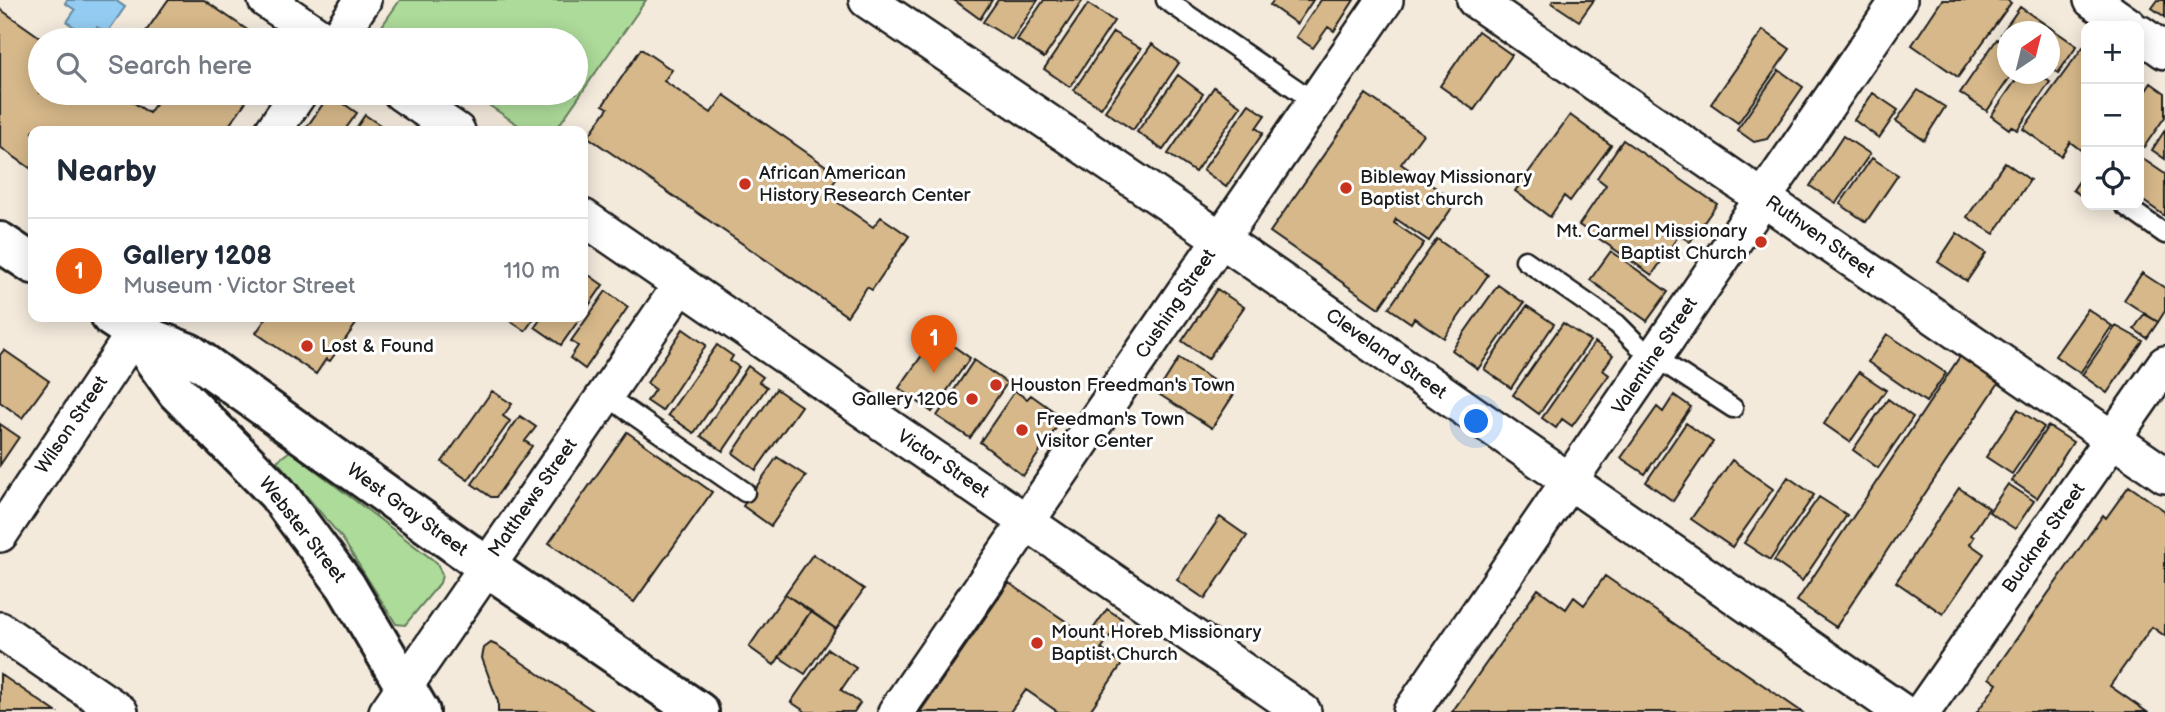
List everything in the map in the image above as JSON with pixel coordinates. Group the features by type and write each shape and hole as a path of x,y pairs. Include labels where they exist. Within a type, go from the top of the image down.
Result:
{"main road":[{"path":"0,242 28,261"},
{"name":"West Gray Street","path":"130,322 189,353 486,566 699,712"},
{"name":"Webster Street","path":"130,322 177,392 277,493 346,586 404,702"}],"street":[{"path":"266,0 307,28"},
{"path":"344,28 363,0"},
{"name":"Cushing Street","path":"895,712 1385,0"},
{"name":"Ruthven Street","path":"1475,0 2165,475"},
{"name":"Valentine Street","path":"1411,712 1899,0"},
{"path":"2092,0 2122,21"},
{"name":"Cleveland Street","path":"870,1 1221,239 1902,712"},
{"path":"2144,36 2165,51"},
{"path":"276,126 291,105"},
{"path":"419,105 450,126"},
{"name":"Victor Street","path":"588,221 1303,712"},
{"name":"Matthews Street","path":"404,702 486,566 681,285"},
{"name":"Wilson Street","path":"0,534 130,322"},
{"name":"Buckner Street","path":"1922,712 2165,364"},
{"path":"0,630 120,712"}],"lane":[{"path":"1166,0 1315,102"},
{"path":"2131,210 2165,234"},
{"path":"1525,260 1617,324 1654,356 1732,408"},
{"path":"606,395 745,492"}],"green space":[{"path":"400,0 646,0 588,83 588,28 382,26"},
{"path":"489,105 573,105 558,126 520,126"},
{"path":"290,451 437,563 442,575 440,583 405,625 396,624 342,538 277,461"}],"water":[{"path":"67,0 115,0 125,7 110,28 76,28 67,22 75,10 65,3"}],"building":[{"path":"168,0 204,0 245,28 148,28"},
{"path":"954,0 992,0 980,19"},
{"path":"998,0 1038,0 1012,40 983,22"},
{"path":"1044,0 1083,0 1044,58 1017,40"},
{"path":"1274,0 1313,0 1297,24 1270,5"},
{"path":"1321,0 1354,0 1334,31 1328,27 1313,48 1296,37"},
{"path":"1554,0 1594,0 1579,21 1552,3"},
{"path":"1942,0 2007,0 2011,3 1958,77 1912,45"},
{"path":"2158,0 2165,0 2165,17 2152,8"},
{"path":"1088,4 1114,21 1070,87 1044,69"},
{"path":"2020,7 2040,21 2010,21"},
{"path":"0,9 28,29 28,105 137,105 149,113 155,105 243,105 229,126 28,126 28,167 0,147"},
{"path":"1763,30 1790,49 1738,123 1711,104"},
{"path":"1478,31 1512,55 1474,110 1440,86"},
{"path":"1113,32 1141,49 1101,108 1074,90"},
{"path":"2060,34 2077,46 2060,70"},
{"path":"1997,39 1997,84 2005,84 1987,111 1960,93"},
{"path":"1152,44 1179,63 1133,130 1105,111"},
{"name":"African American History Research Center","path":"641,49 672,70 664,81 711,113 724,95 839,175 826,194 873,227 881,217 909,236 872,290 867,287 847,316 588,137 608,108 603,105"},
{"path":"2081,50 2081,150 2070,142 2061,156 2023,129 2056,84 2060,84 2060,78"},
{"path":"1779,70 1803,87 1767,139 1754,142 1737,130"},
{"path":"1178,75 1203,94 1163,150 1137,132"},
{"path":"2151,83 2165,93 2165,117 2144,147 2144,94"},
{"path":"2013,84 2049,84 2017,130 2011,126 2009,129 1991,116"},
{"path":"1214,87 1241,106 1195,172 1168,154"},
{"path":"1918,90 1945,107 1924,140 1896,121"},
{"path":"1873,93 1898,110 1879,138 1854,120"},
{"path":"1366,94 1423,134 1401,164 1456,202 1429,241 1396,219 1394,223 1424,243 1379,308 1270,232"},
{"path":"1249,104 1265,115 1256,128 1263,133 1226,187 1203,170"},
{"path":"322,105 346,105 357,113 348,126 308,126"},
{"path":"365,115 382,126 357,126"},
{"path":"1570,115 1611,145 1570,201 1564,196 1550,217 1515,191"},
{"path":"2165,130 2165,159 2152,150"},
{"path":"1843,136 1870,154 1836,203 1810,186"},
{"path":"1623,140 1717,204 1690,242 1679,235 1652,275 1579,225 1606,185 1597,178"},
{"path":"1872,158 1898,175 1866,222 1840,204"},
{"path":"2144,160 2165,174 2165,216 2144,201"},
{"path":"2005,162 2030,180 1994,234 1967,217"},
{"path":"2081,178 2081,196 2073,190"},
{"path":"1957,233 1986,253 1967,281 1938,262"},
{"path":"1437,239 1488,275 1444,338 1414,318 1411,323 1389,308"},
{"path":"1611,251 1668,292 1647,321 1590,280"},
{"path":"2142,273 2165,288 2165,311 2158,322 2124,300"},
{"path":"588,274 603,285 588,307"},
{"path":"1498,285 1524,303 1478,369 1452,350"},
{"path":"1217,289 1244,307 1208,359 1182,341"},
{"path":"606,291 628,307 585,369 570,358 578,346 571,341 584,322 588,322 588,317"},
{"path":"1527,306 1554,324 1511,388 1484,369"},
{"path":"2088,309 2112,326 2080,373 2055,356"},
{"path":"2144,314 2158,322 2147,338 2134,329"},
{"name":"Lost & Found","path":"264,322 357,322 330,361 326,359 316,374 256,333"},
{"path":"512,322 531,322 525,331"},
{"path":"538,322 577,322 561,345 535,327"},
{"path":"1563,323 1590,341 1539,414 1513,395"},
{"path":"2116,326 2143,341 2107,393 2082,375"},
{"path":"683,329 706,345 662,411 647,401 655,389 647,383"},
{"path":"937,334 970,358 932,412 899,388"},
{"path":"1887,334 1946,373 1926,402 1868,362"},
{"path":"1595,342 1613,355 1603,370 1609,375 1572,426 1562,419 1556,428 1542,418"},
{"path":"717,345 733,356 730,361 739,367 694,433 668,415"},
{"path":"4,350 49,381 22,418 0,402 0,355"},
{"path":"1961,355 2000,381 1836,627 1797,601"},
{"path":"1179,358 1234,394 1212,428 1157,393"},
{"name":"Gallery 1206","path":"974,360 1007,383 970,438 937,416"},
{"path":"748,366 763,377 759,382 767,387 723,451 701,436"},
{"path":"1859,372 1886,390 1850,442 1824,424"},
{"path":"776,389 801,406 756,470 733,453"},
{"path":"492,391 512,404 503,416 510,421 468,480 442,462"},
{"name":"Freedman's Town Visitor Center","path":"1015,391 1027,399 1031,395 1063,418 1023,476 980,442"},
{"path":"1674,395 1691,407 1645,474 1621,458 1657,407 1663,412"},
{"path":"1888,399 1913,417 1878,468 1853,450"},
{"path":"2018,409 2044,427 2012,474 1986,457"},
{"path":"520,416 536,427 525,441 532,446 496,497 491,497 472,484"},
{"path":"1686,423 1713,442 1673,501 1646,482"},
{"path":"0,424 19,437 0,465"},
{"path":"2048,426 2073,442 2037,498 2012,481"},
{"path":"627,432 712,492 634,602 549,543"},
{"path":"777,457 806,476 771,526 743,506"},
{"path":"1732,460 1773,489 1732,547 1691,519"},
{"path":"1788,477 1814,495 1770,560 1744,543"},
{"path":"2008,484 2034,501 2015,529 1989,512"},
{"path":"2129,486 2165,511 2165,636 2152,627 2110,686 2147,712 1977,712 1997,684 1989,678 2103,515 2106,518"},
{"path":"1959,488 1989,508 1971,535 1974,537 1970,544 1984,554 1943,614 1896,582"},
{"path":"1819,497 1847,515 1802,581 1774,561"},
{"path":"1220,517 1247,536 1205,599 1177,580"},
{"path":"813,554 864,589 836,629 785,594"},
{"path":"1605,576 1802,712 1452,712 1538,589 1566,609 1574,597 1584,605"},
{"name":"Mount Horeb Missionary Baptist Church","path":"1009,583 1088,636 1107,609 1122,619 1101,649 1122,664 1089,712 1058,712 1026,690 1010,712 920,712"},
{"path":"785,594 811,611 774,665 749,647"},
{"path":"811,611 836,629 805,674 779,657"},
{"path":"491,643 595,712 498,712 498,702 482,658 484,648"},
{"path":"828,649 856,668 841,690 860,703 854,712 806,712 791,702"},
{"path":"0,674 56,712 0,712"}],"place":[{"name":"African American History Research Center","path":"745,184"},
{"name":"Bibleway Missionary Baptist church","path":"1346,188"},
{"name":"Mt. Carmel Missionary Baptist Church","path":"1761,242"},
{"name":"Lost & Found","path":"307,346"},
{"name":"Gallery 1208","path":"934,373"},
{"name":"Houston Freedman's Town","path":"996,385"},
{"name":"Gallery 1206","path":"972,399"},
{"name":"Freedman's Town Visitor Center","path":"1022,430"},
{"name":"Mount Horeb Missionary Baptist Church","path":"1037,643"}]}
